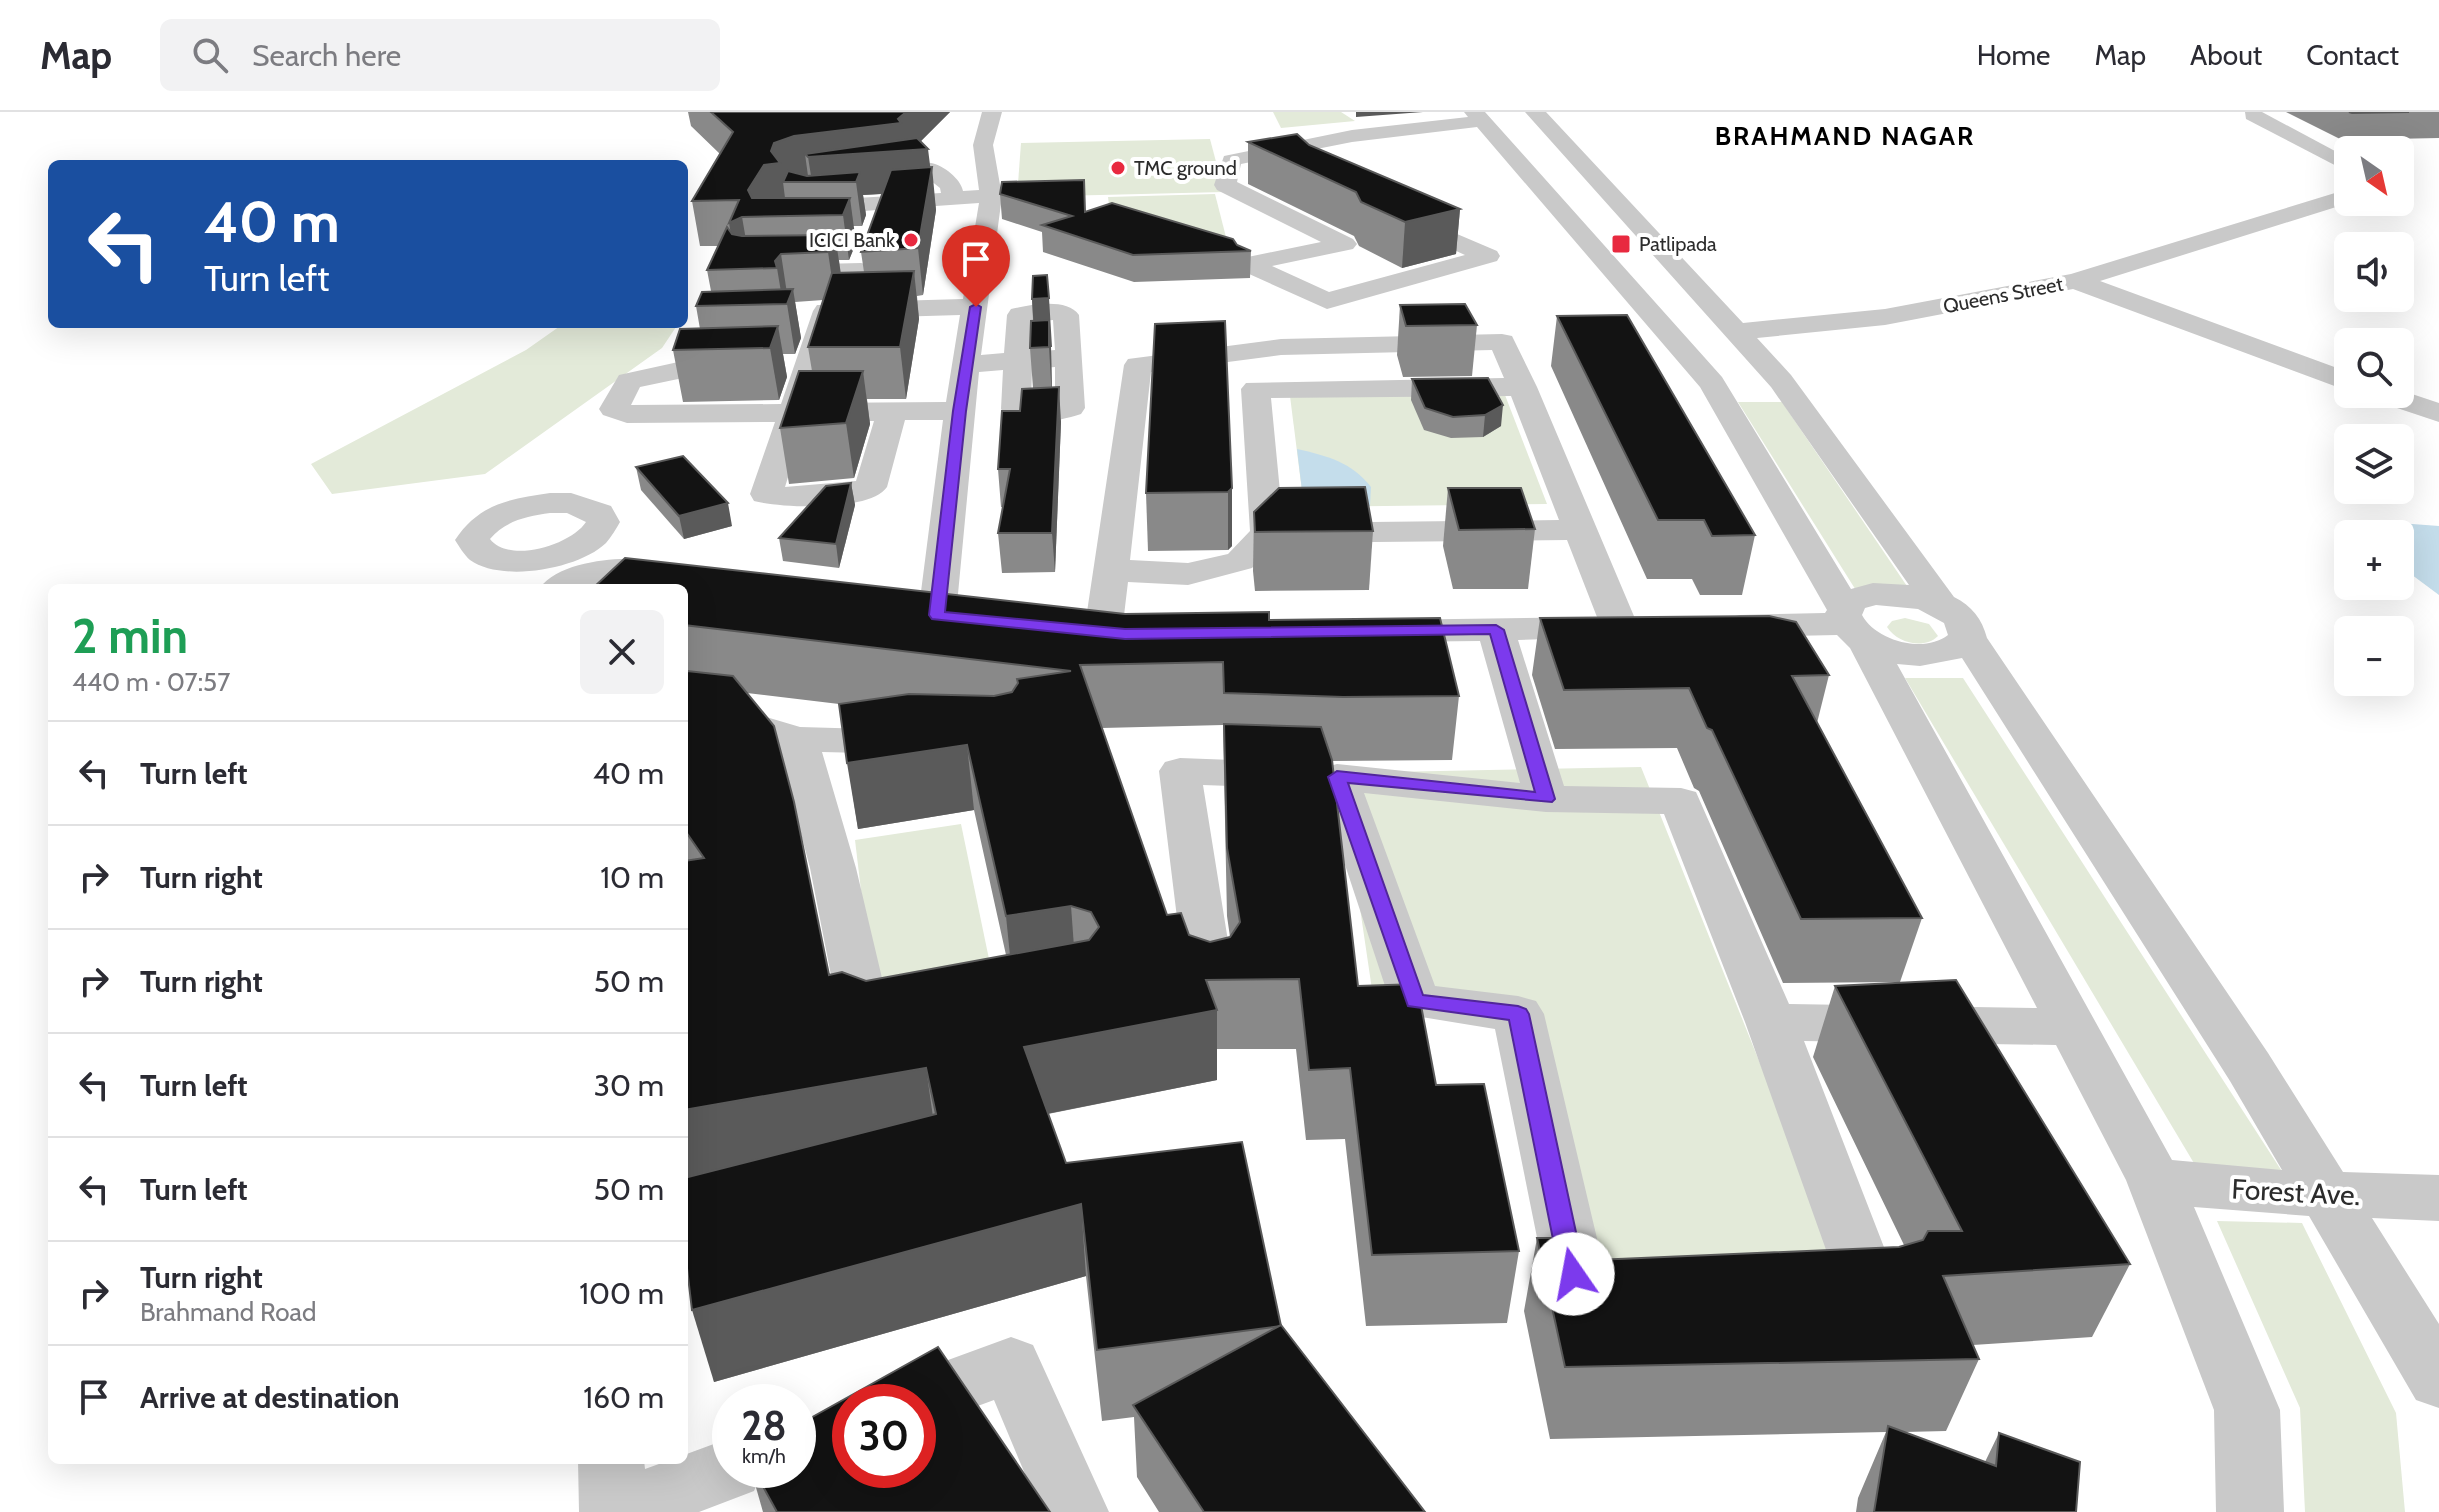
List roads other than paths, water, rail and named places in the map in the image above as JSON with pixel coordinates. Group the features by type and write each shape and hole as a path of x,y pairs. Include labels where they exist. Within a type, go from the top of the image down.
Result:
{"street":[{"path":"937,615 959,411 991,196 983,145 992,112"},
{"path":"1535,112 1781,381 1955,622 2330,1196 2439,1380"},
{"path":"2253,115 2334,158"},
{"path":"1388,211 1488,256 1327,301 1247,264 1345,244 1225,185 1231,160 1352,136 1478,116 1712,383 1852,624 2154,1180 2247,1410 2250,1512"},
{"path":"1288,151 1307,170"},
{"path":"846,180 929,169 951,185 953,197"},
{"path":"795,189 801,206 873,235"},
{"path":"750,273 873,235 953,197 991,196"},
{"path":"2075,281 2334,200"},
{"path":"1586,238 1647,234"},
{"path":"873,235 809,365 790,412 766,494 777,497 856,493 871,487 892,412"},
{"name":"Queens Street","path":"1737,332 1885,317 2075,281 2334,377"},
{"path":"794,319 976,307"},
{"path":"1061,312 1066,315 1069,358 1070,408 1023,412 1016,409 1020,315 1061,312"},
{"path":"1141,634 1088,630 1111,570 1138,365 1281,347 1502,342 1580,530 1635,628 1357,631"},
{"path":"968,364 1069,358"},
{"path":"702,360 629,381 614,409 627,414 959,411"},
{"path":"779,366 809,365"},
{"path":"1712,383 1781,381"},
{"path":"1267,533 1256,389 1522,387"},
{"path":"2414,405 2439,413"},
{"path":"1111,570 1188,574 1240,561 1267,533 1580,530"},
{"path":"588,542 618,568"},
{"path":"566,584 592,571 618,568 709,581"},
{"path":"1852,624 1860,597 1888,593 1916,597 1955,622"},
{"path":"1710,626 1852,624 1883,648 1920,655 1951,651 1955,622"},
{"path":"1496,630 1546,799"},
{"path":"688,718 746,723 797,739 937,743"},
{"path":"797,739 833,868 866,1021 878,1030 921,1022"},
{"path":"1211,991 1180,771 1337,777 1546,799 1681,801 1771,1022 1871,1291 1809,1294"},
{"path":"1337,777 1415,1001 1518,1014 1579,1303 1625,1301"},
{"path":"1771,1022 2070,1027"},
{"name":"Forest Ave.","path":"2154,1180 2248,1191 2439,1198"},
{"path":"936,1393 1011,1365 1075,1512"},
{"path":"611,1464 614,1512 712,1476"}],"water":[{"path":"1297,449 1329,458 1363,478 1371,487 1370,506 1304,507"},
{"path":"2414,524 2439,526 2439,595 2414,576"}],"place":[{"name":"TMC ground","path":"1118,168"},
{"name":"ICICI Bank","path":"911,240"},
{"name":"Patlipada","path":"1621,244"}],"district":[{"name":"BRAHMAND NAGAR","path":"1845,136"}]}
